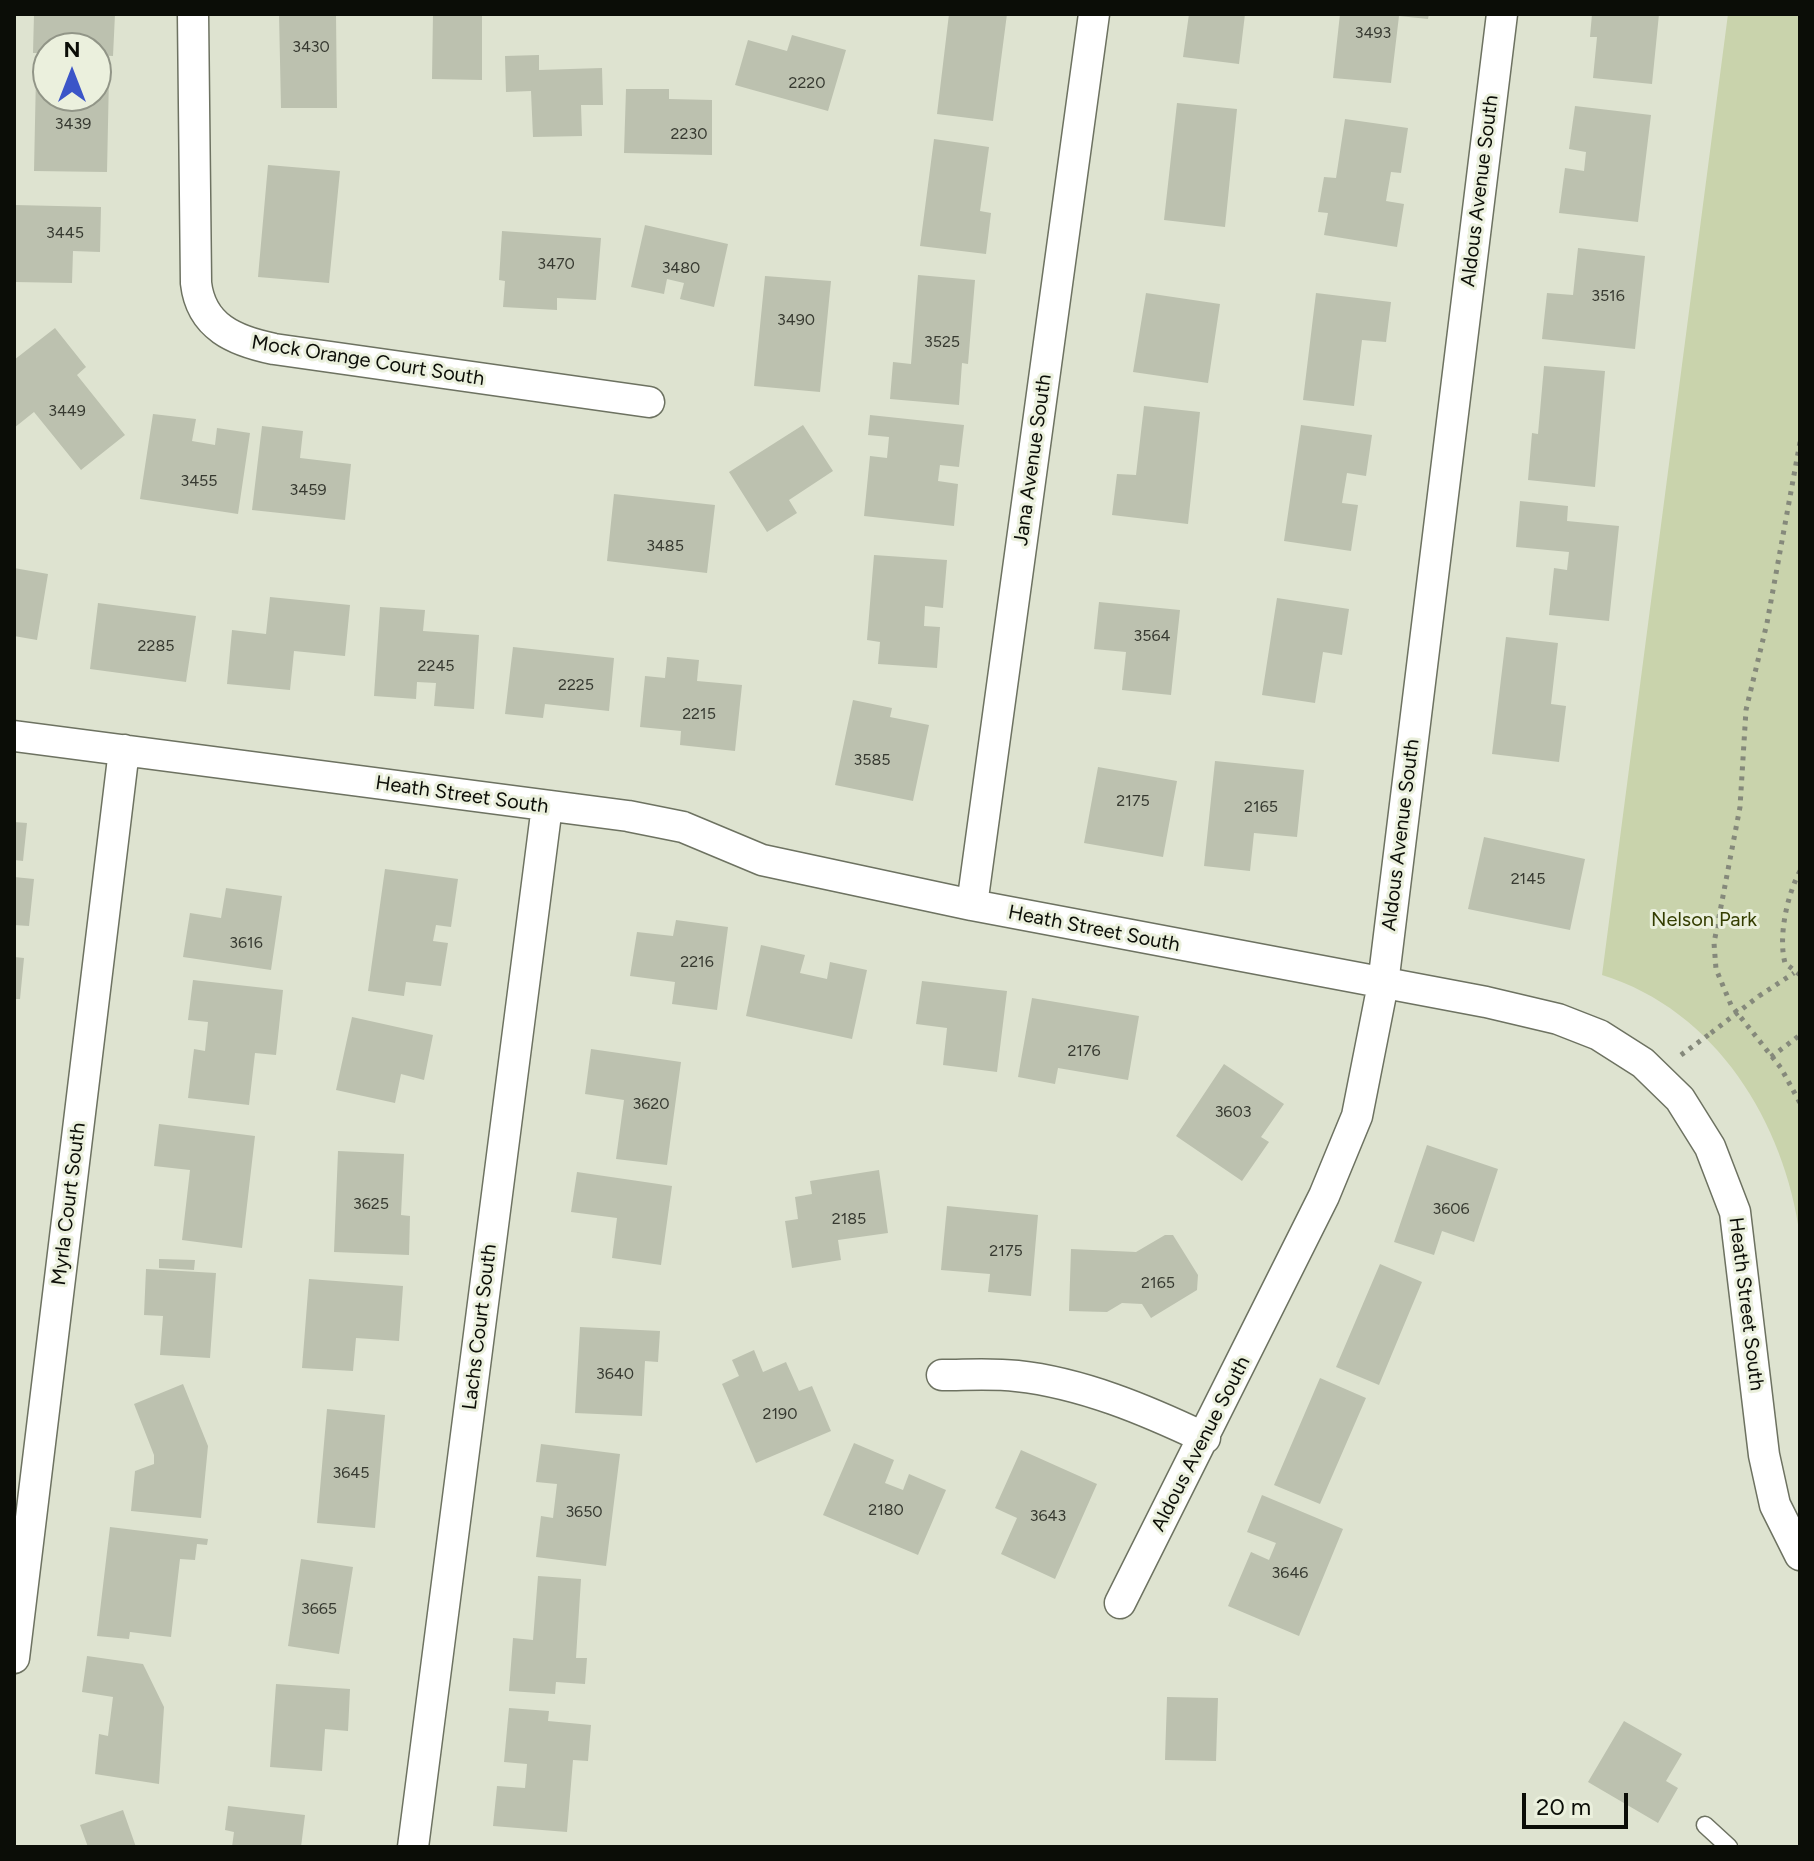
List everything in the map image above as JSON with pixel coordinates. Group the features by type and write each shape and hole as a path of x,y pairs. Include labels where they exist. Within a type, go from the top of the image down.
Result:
{"street":[{"name":"Mock Orange Court South","path":"193,14 196,283 198,303 213,323 245,343 274,349 649,402"},
{"name":"Jana Avenue South","path":"972,905 1094,14"},
{"name":"Aldous Avenue South","path":"1120,1603 1324,1196 1357,1116 1383,984 1502,14"},
{"name":"Heath Street South","path":"14,736 547,806 683,827 762,860 972,905 1558,1019 1599,1035 1643,1063 1680,1099 1710,1147 1735,1212 1764,1455 1775,1505 1800,1555"},
{"name":"Myrla Court South","path":"14,1658 124,750"},
{"name":"Lachs Court South","path":"413,1847 547,806"},
{"path":"942,1375 1014,1375 1042,1380 1145,1410 1205,1438"}],"lane":[{"path":"1705,1825 1729,1847"}],"path":[{"path":"1800,442 1767,623 1746,710 1740,807 1714,943 1716,969 1731,1005 1771,1057 1800,1103"},
{"path":"1711,1033 1759,996 1797,974 1785,963 1783,945 1791,892 1800,871"},
{"path":"1771,1057 1800,1035"}],"green space":[{"name":"Nelson Park","path":"1728,14 1800,14 1800,1236 1792,1194 1779,1152 1761,1113 1738,1076 1711,1043 1679,1015 1643,992 1602,975"}],"building":[{"path":"34,14 115,14 113,56 112,32 34,32"},
{"path":"279,14 336,14 337,108 281,108"},
{"path":"433,14 482,14 482,80 432,79"},
{"path":"949,14 1007,14 993,121 937,114"},
{"path":"1189,14 1245,14 1239,64 1183,57"},
{"path":"1340,14 1429,14 1428,19 1399,16 1391,83 1333,78"},
{"path":"1592,14 1659,14 1652,84 1593,78 1597,37 1590,37"},
{"path":"792,35 846,50 828,111 735,85 748,40 787,51"},
{"path":"539,55 539,70 602,68 603,105 581,105 582,136 533,137 531,91 506,92 505,56"},
{"path":"626,89 669,89 669,99 712,100 712,155 624,153"},
{"path":"1177,103 1237,109 1225,227 1164,220"},
{"path":"1575,106 1651,115 1638,222 1559,213 1565,168 1584,171 1586,152 1569,149"},
{"path":"35,112 108,112 107,172 34,171"},
{"path":"1345,119 1408,128 1401,173 1391,172 1386,201 1404,204 1397,247 1324,235 1328,213 1318,212 1324,177 1336,178"},
{"path":"934,139 989,147 980,211 991,213 986,254 920,246"},
{"path":"268,165 340,171 329,283 258,277"},
{"path":"14,205 101,207 100,252 73,251 72,283 14,282"},
{"path":"645,225 728,244 714,307 680,299 684,283 667,279 664,294 631,287"},
{"path":"502,231 601,238 596,300 557,298 557,310 503,307 505,281 499,280"},
{"path":"1578,248 1645,256 1635,349 1542,339 1547,293 1573,295"},
{"path":"918,275 975,280 968,364 962,363 959,405 890,399 893,362 911,364"},
{"path":"765,276 831,281 820,392 754,386"},
{"path":"1146,293 1220,304 1208,383 1133,372"},
{"path":"1316,293 1391,302 1386,342 1362,340 1354,406 1303,400"},
{"path":"55,328 86,367 77,375 125,435 81,470 34,412 14,428 14,360"},
{"path":"1544,366 1605,371 1595,487 1528,480 1532,433 1538,434"},
{"path":"1144,406 1200,412 1188,524 1112,515 1117,474 1136,475"},
{"path":"153,414 196,419 192,441 215,445 217,428 250,433 238,514 140,499"},
{"path":"870,415 964,425 959,467 940,465 938,481 958,484 954,526 864,516 870,456 887,458 889,437 868,435"},
{"path":"803,425 833,471 789,500 797,513 767,532 729,472"},
{"path":"1301,425 1372,435 1366,476 1347,473 1342,503 1358,505 1351,551 1284,541"},
{"path":"262,426 303,431 300,458 351,464 345,520 252,510"},
{"path":"614,494 715,505 707,573 607,561"},
{"path":"1520,501 1568,506 1567,521 1619,526 1609,621 1549,615 1554,568 1567,570 1569,552 1516,547"},
{"path":"874,555 947,560 943,608 925,606 924,626 940,627 937,668 878,664 880,642 867,640"},
{"path":"14,568 48,574 37,640 14,636"},
{"path":"270,597 350,605 345,656 294,651 290,690 227,684 232,630 266,634"},
{"path":"1277,598 1349,609 1342,655 1323,652 1315,703 1262,695"},
{"path":"1099,602 1180,610 1171,695 1122,690 1126,652 1094,649"},
{"path":"98,603 196,616 186,682 90,669"},
{"path":"380,607 425,610 423,631 479,635 474,709 434,706 436,683 417,682 416,699 374,696"},
{"path":"1506,637 1558,643 1551,704 1566,706 1559,762 1492,754"},
{"path":"513,647 614,658 609,711 545,704 543,718 505,714"},
{"path":"667,657 699,660 697,681 742,685 735,751 680,745 681,731 640,727 645,676 665,678"},
{"path":"853,700 892,708 890,717 929,725 913,801 835,785"},
{"path":"1215,761 1304,770 1297,837 1254,833 1250,871 1204,866"},
{"path":"1098,767 1177,781 1163,857 1084,843"},
{"path":"14,822 27,823 23,861 14,860"},
{"path":"1484,837 1585,859 1570,930 1468,909"},
{"path":"385,869 458,879 451,927 436,925 433,941 448,943 441,986 406,982 404,996 368,991"},
{"path":"14,877 34,879 29,926 14,925"},
{"path":"226,888 282,896 271,970 183,957 190,913 221,918"},
{"path":"676,920 728,927 717,1010 672,1004 675,982 630,976 637,932 673,936"},
{"path":"761,945 805,955 800,973 827,979 830,962 867,970 852,1039 746,1016"},
{"path":"14,957 24,958 20,999 14,999"},
{"path":"193,980 283,990 276,1055 255,1053 249,1105 188,1098 194,1049 205,1051 208,1022 188,1020"},
{"path":"922,981 1007,991 997,1072 943,1065 947,1028 916,1024"},
{"path":"1032,998 1139,1016 1128,1080 1058,1068 1055,1084 1018,1077"},
{"path":"352,1017 433,1035 424,1080 401,1074 395,1103 336,1090"},
{"path":"591,1049 681,1062 667,1165 616,1159 624,1100 585,1094"},
{"path":"1224,1064 1284,1104 1261,1137 1269,1142 1242,1181 1176,1136"},
{"path":"159,1124 255,1136 242,1248 182,1240 190,1170 154,1166"},
{"path":"1427,1145 1498,1169 1474,1242 1442,1231 1434,1255 1394,1242"},
{"path":"338,1151 404,1154 401,1215 410,1216 409,1255 334,1252"},
{"path":"879,1170 888,1233 838,1240 841,1260 792,1268 785,1221 798,1219 795,1197 812,1194 810,1181"},
{"path":"577,1172 672,1186 661,1265 612,1258 617,1218 571,1212"},
{"path":"947,1206 1038,1215 1031,1296 988,1292 990,1274 941,1270"},
{"path":"1165,1235 1173,1235 1198,1275 1197,1290 1151,1318 1142,1304 1122,1303 1107,1312 1069,1311 1071,1249 1136,1252"},
{"path":"159,1259 195,1260 194,1270 159,1268"},
{"path":"1380,1264 1422,1282 1379,1385 1336,1367"},
{"path":"146,1269 216,1273 210,1358 160,1355 163,1316 144,1315"},
{"path":"309,1279 403,1286 399,1341 356,1338 353,1371 302,1368"},
{"path":"580,1327 660,1331 658,1362 645,1361 642,1416 575,1413"},
{"path":"754,1350 763,1372 786,1362 799,1391 812,1386 831,1431 756,1463 722,1384 739,1376 732,1360"},
{"path":"1320,1378 1366,1398 1320,1504 1274,1485"},
{"path":"183,1384 208,1446 201,1518 131,1511 135,1471 154,1464 154,1455 134,1404"},
{"path":"327,1409 385,1415 375,1528 317,1523"},
{"path":"854,1443 894,1460 885,1483 903,1490 909,1474 946,1490 918,1555 823,1515"},
{"path":"541,1444 620,1454 606,1566 536,1557 541,1516 553,1518 557,1484 536,1482"},
{"path":"1021,1450 1097,1484 1055,1579 1001,1554 1017,1518 995,1508"},
{"path":"1262,1495 1343,1529 1299,1636 1228,1606 1251,1552 1269,1560 1276,1543 1247,1532"},
{"path":"110,1527 208,1539 207,1545 197,1544 195,1560 180,1559 171,1637 130,1632 129,1639 97,1636"},
{"path":"301,1559 353,1567 339,1654 288,1646"},
{"path":"538,1576 581,1579 576,1658 587,1658 585,1684 556,1682 555,1694 509,1691 513,1638 533,1640"},
{"path":"87,1656 143,1664 164,1707 159,1784 95,1774 99,1734 108,1736 113,1697 82,1692"},
{"path":"276,1684 350,1689 348,1731 325,1729 322,1771 270,1767"},
{"path":"1167,1697 1218,1698 1216,1761 1165,1760"},
{"path":"509,1708 549,1711 548,1721 591,1725 588,1761 573,1760 567,1832 493,1826 497,1786 525,1788 527,1764 504,1762"},
{"path":"1624,1721 1682,1754 1666,1781 1678,1788 1658,1823 1588,1782"},
{"path":"228,1806 305,1815 301,1847 232,1847 234,1832 225,1830"},
{"path":"123,1810 136,1847 88,1847 80,1825"}]}
